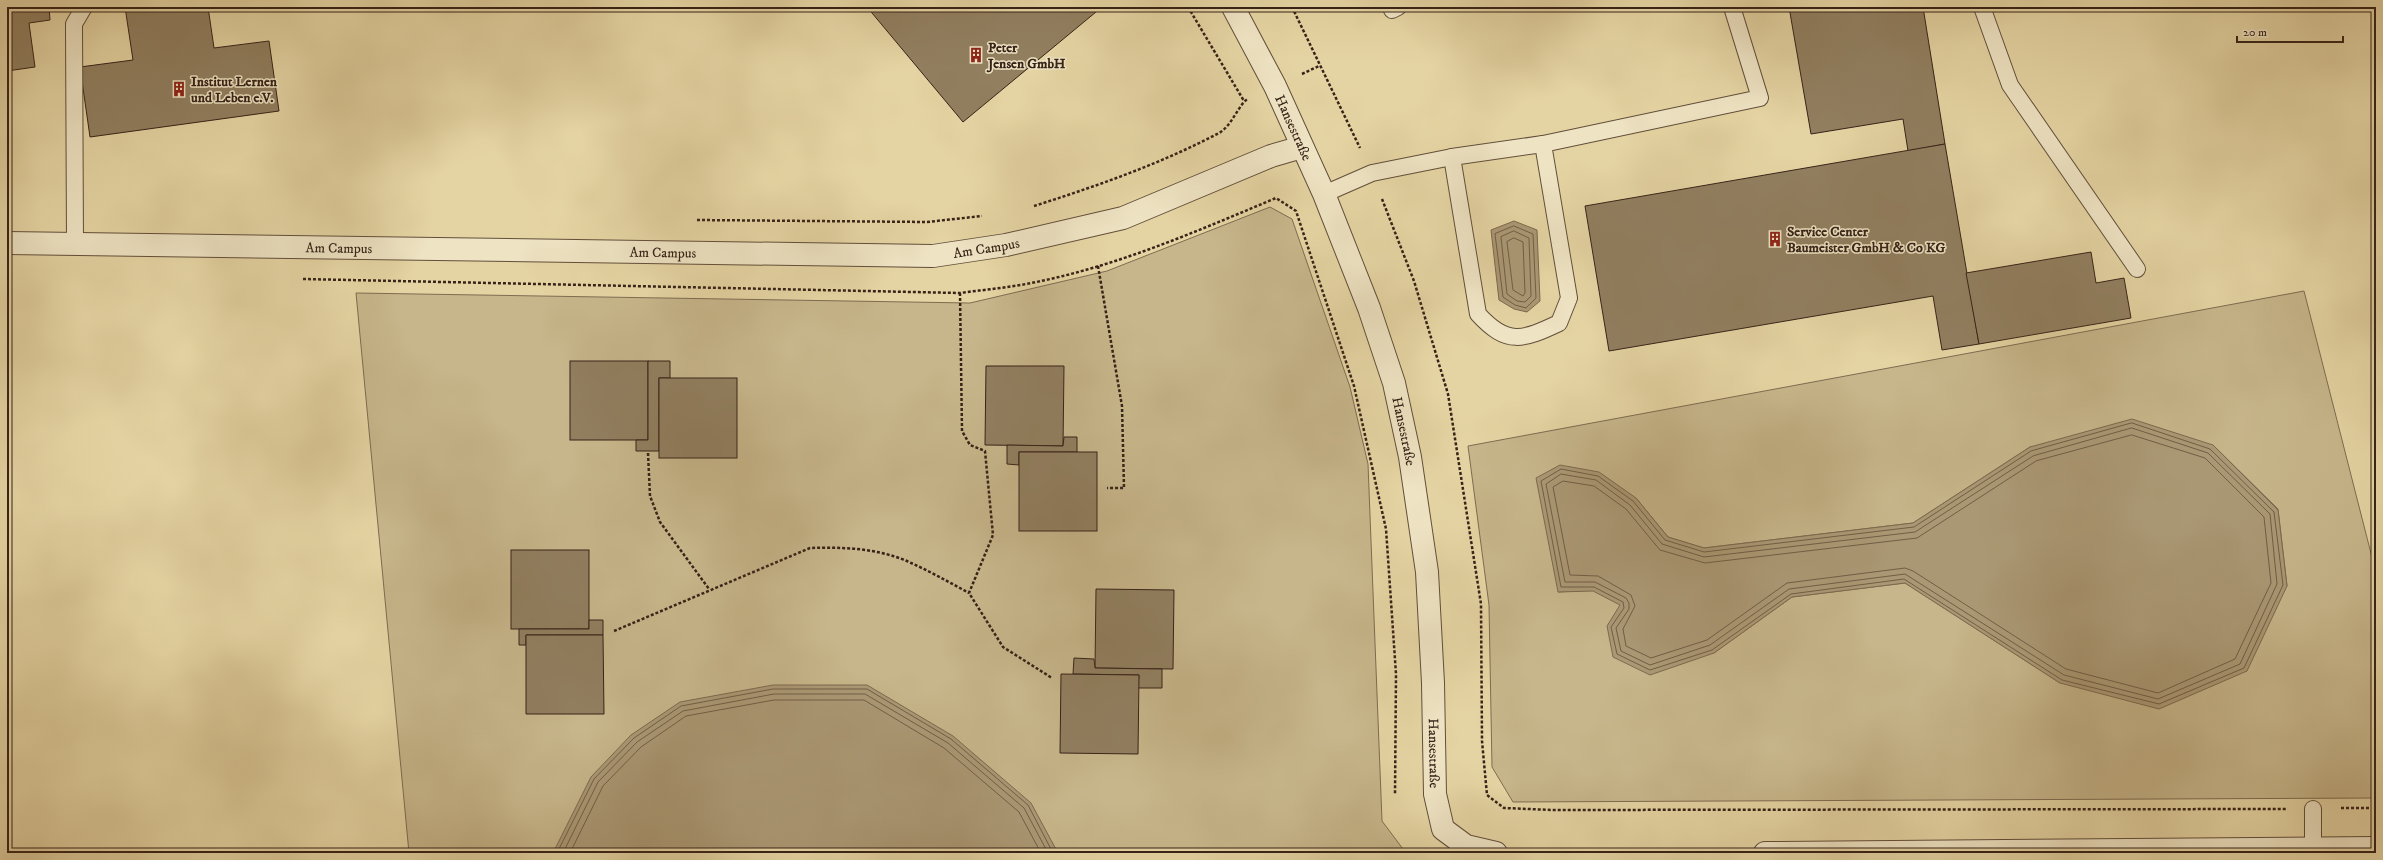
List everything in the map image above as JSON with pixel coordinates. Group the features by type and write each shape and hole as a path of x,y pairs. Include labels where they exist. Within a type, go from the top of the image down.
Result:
{"street":[{"name":"Hansestraße","path":"1233,7 1275,86 1324,194 1372,316 1394,383 1410,457 1427,572 1433,683 1435,794 1443,829 1466,846 1496,853"},
{"name":"Am Campus","path":"7,244 933,256 1006,245 1124,218 1271,156 1302,147"},
{"path":"1765,853 2376,848"}],"lane":[{"path":"76,245 74,24 84,7"},
{"path":"1390,7 1392,10 1398,7"},
{"path":"1324,194 1372,172 1452,157 1544,144 1760,98 1732,7"},
{"path":"1982,7 2010,86 2137,269"},
{"path":"1452,157 1478,314 1491,328 1508,337 1534,335 1559,323 1569,298 1544,144"},
{"path":"2313,809 2313,848"}],"path":[{"path":"1188,7 1244,100"},
{"path":"1033,206 1109,182 1220,132 1236,116 1244,100 1319,66"},
{"path":"300,279 960,293 1026,284 1098,266 1184,236 1276,198 1296,211 1354,386 1386,529 1396,674 1395,796"},
{"path":"690,220 927,222 988,215"},
{"path":"1098,266 1122,406 1124,488 1106,488"},
{"path":"960,293 962,431 970,445 985,451 993,535 969,593"},
{"path":"648,453 650,496 660,522 709,589"},
{"path":"614,630 810,548 844,547 873,551 908,561 969,593 1003,647 1052,678"},
{"path":"1487,795 1504,808 1553,810 2376,808"}],"shaded area":[{"path":"1270,207 1292,219 1350,387 1368,464 1382,821 1406,853 409,853 356,293 970,303 1107,271"},
{"path":"2304,291 2376,573 2376,798 1513,802 1492,767 1489,605 1468,446","holes":["2213,445 2278,509 2287,586 2060,683 1905,583 1792,597 1714,653 1593,590 1558,592 1636,498 1668,537 1704,548 1913,523 2030,447"]}],"water":[{"path":"1514,221 1537,230 1540,301 1527,312 1514,309 1499,300 1491,230"},
{"path":"2132,419 2213,445 2278,510 2287,586 2247,671 2159,709 2060,683 1905,583 1792,597 1714,653 1650,675 1613,657 1607,626 1620,605 1593,591 1558,592 1536,478 1560,465 1599,472 1636,498 1668,537 1704,548 1913,523 2030,447"},
{"path":"773,685 867,685 953,736 1031,803 1058,853 553,853 591,777 631,735 680,702"}],"building":[{"path":"7,7 49,7 50,20 29,23 35,67 7,71"},
{"name":"Institut Lernen und Leben e.V.","path":"125,7 208,7 214,48 269,41 279,111 90,137 80,67 133,60"},
{"name":"Peter Jensen GmbH","path":"867,7 1102,7 963,122"},
{"path":"1789,7 1923,7 1945,144 1908,151 1903,119 1811,134"},
{"name":"Service Center Baumeister GmbH & Co KG","path":"1945,144 1979,344 1942,350 1933,296 1609,351 1585,206"},
{"path":"2091,252 2096,283 2124,278 2131,318 1979,344 1966,273"},
{"path":"570,361 648,361 648,440 570,440"},
{"path":"648,361 670,361 670,378 659,378 659,451 636,451 636,440 648,440"},
{"path":"986,366 1064,366 1063,446 985,445"},
{"path":"659,378 737,378 737,458 659,458"},
{"path":"1064,437 1077,437 1077,452 1019,452 1019,465 1007,464 1007,445 1063,446"},
{"path":"1019,452 1097,452 1097,531 1019,531"},
{"path":"511,550 589,550 589,629 511,629"},
{"path":"1096,589 1174,590 1173,669 1095,668"},
{"path":"589,620 603,620 603,635 526,635 526,645 519,645 519,629 589,629"},
{"path":"526,635 603,635 604,714 526,714"},
{"path":"1074,658 1094,659 1095,668 1162,669 1162,688 1138,688 1139,675 1073,674"},
{"path":"1061,674 1139,675 1138,754 1060,753"}],"place":[{"name":"Peter Jensen GmbH","path":"976,55"},
{"name":"Institut Lernen und Leben e.V.","path":"179,89"},
{"name":"Service Center Baumeister GmbH & Co KG","path":"1775,239"}]}
